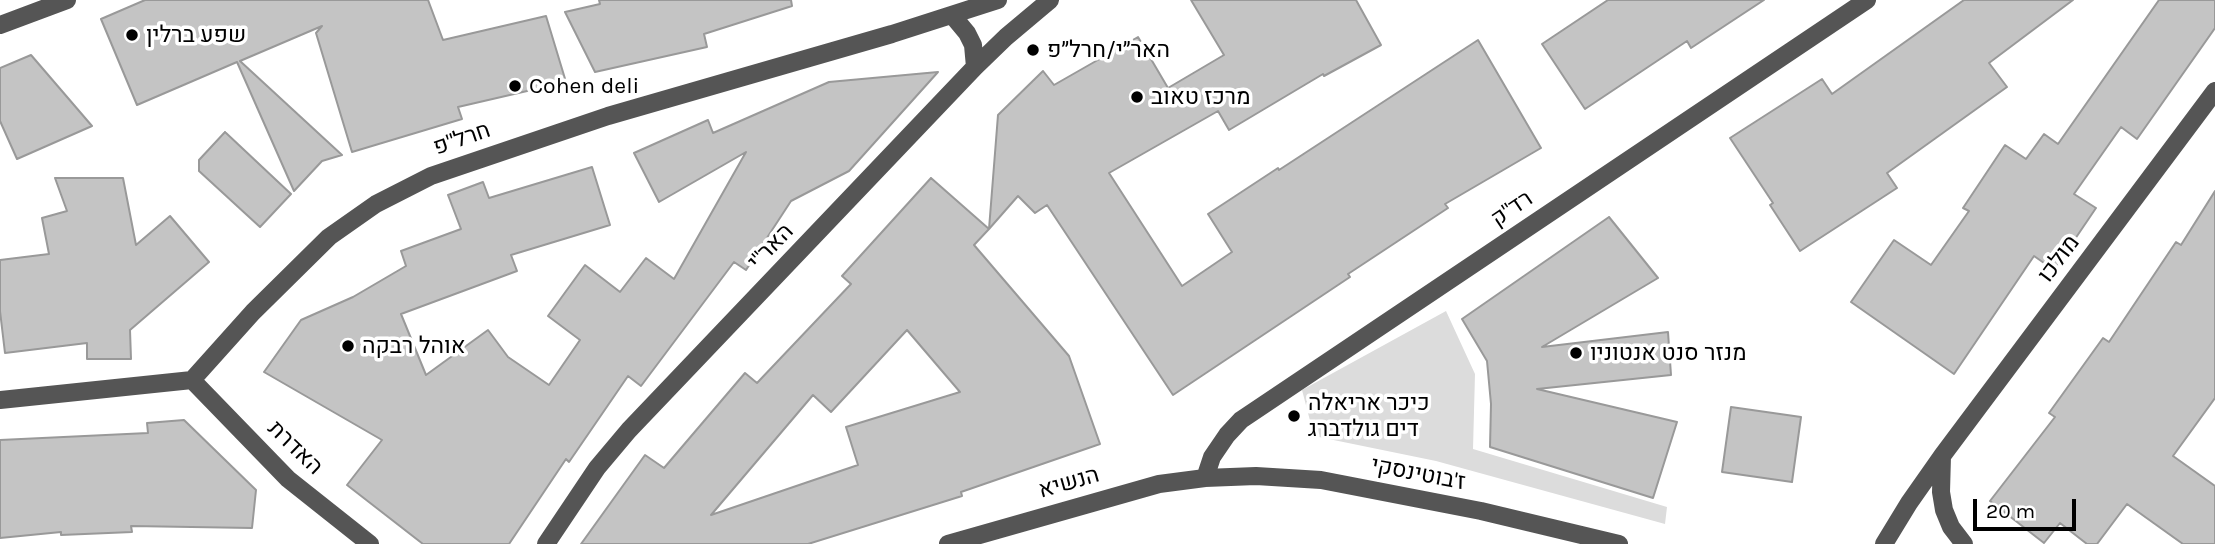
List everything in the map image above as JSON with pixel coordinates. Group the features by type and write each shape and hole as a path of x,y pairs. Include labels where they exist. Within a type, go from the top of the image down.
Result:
{"street":[{"path":"0,24 67,0"},
{"name":"חרל\"פ","path":"192,380 253,312 329,237 376,204 430,176 608,116 998,0"},
{"name":"האר\"י","path":"548,542 597,468 629,430 975,67 1049,0"},
{"name":"רד\"ק","path":"1205,478 1212,457 1241,420 1867,0"},
{"path":"952,15 973,45 975,67"},
{"name":"מולכו","path":"1884,544 1942,456 2215,91"},
{"path":"0,400 192,380"},
{"name":"האדרת","path":"192,380 288,479 370,544"},
{"path":"1942,456 1941,492 1944,510 1951,527 1965,544"},
{"name":"ז'בוטינסקי","path":"1205,478 1256,476 1321,481 1481,511 1619,544"},
{"name":"הנשיא","path":"948,544 1123,493 1159,484 1205,478"}],"shaded area":[{"path":"1446,311 1475,374 1473,449 1667,507 1665,524 1436,461 1314,436 1302,390"}],"building":[{"path":"145,0 428,0 443,40 546,16 566,82 458,107 462,119 352,152 316,33 322,26 240,61 342,155 322,161 294,191 237,62 137,105 101,19"},
{"path":"599,0 791,0 792,6 704,34 707,47 595,72 565,12 600,4"},
{"path":"1191,0 1356,0 1381,45 1324,76 1323,74 1229,130 1218,111 1109,173 1182,286 1232,252 1208,214 1478,40 1541,148 1445,204 1448,208 1348,274 1350,277 1173,395 1047,205 1035,213 1018,196 989,229 998,115 1043,71 1054,85 1138,37 1168,88 1224,55"},
{"path":"1608,0 1764,0 1691,48 1687,41 1585,109 1542,44"},
{"path":"1964,0 2073,0 1989,63 2007,87 1887,173 1897,188 1800,251 1770,205 1773,203 1730,138 1822,79 1832,94"},
{"path":"2159,0 2215,0 2215,28 2137,139 2121,127 2074,194 2096,208 2054,270 2034,256 1954,374 1851,302 1894,240 1931,265 1969,211 1963,208 2005,145 2026,159 2044,134 2058,144"},
{"path":"31,55 92,126 17,159 0,121 0,68"},
{"path":"938,72 849,171 791,201 746,270 734,262 641,386 628,376 569,462 566,459 509,544 423,544 347,485 382,440 264,372 301,320 353,297 406,266 401,251 461,229 448,195 483,182 489,198 592,167 610,225 511,255 517,271 401,314 426,375 488,330 508,357 549,385 580,340 548,316 585,265 620,292 646,258 674,279 746,152 659,202 634,153 708,120 713,133 829,82"},
{"path":"225,132 291,194 260,227 199,171 199,160"},
{"path":"55,178 123,178 136,245 170,216 209,262 130,330 131,359 87,359 87,343 5,353 0,311 0,260 49,254 42,218 67,211"},
{"path":"931,178 989,229 974,245 1069,356 1100,444 961,492 962,496 808,544 581,544 645,455 664,468 745,373 757,383 851,284 842,276","holes":["907,330 960,392 846,427 858,465 711,515 813,395 831,412"]},
{"path":"2215,191 2215,398 2173,456 2215,486 2215,544 2183,544 2127,504 2097,544 2087,544 2060,523 2044,543 1990,501 2055,417 2049,413 2103,338 2109,342 2176,242 2181,245"},
{"name":"מנזר סנט אנטוניו","path":"1609,217 1658,278 1542,347 1668,332 1671,375 1537,389 1677,422 1653,498 1490,447 1491,404 1487,361 1462,319"},
{"path":"1731,407 1801,417 1792,482 1722,472"},
{"path":"184,420 256,490 252,528 131,526 132,532 61,535 61,532 0,538 0,440 148,433 147,423"}],"place":[{"name":"שפע ברלין","path":"132,35"},
{"name":"האר״י/חרל״פ","path":"1033,50"},
{"name":"Cohen deli","path":"515,86"},
{"name":"מרכז טאוב","path":"1137,97"},
{"name":"אוהל רבקה","path":"348,346"},
{"name":"מנזר סנט אנטוניו","path":"1576,353"},
{"name":"כיכר אריאלה דים גולדברג","path":"1294,416"}]}
